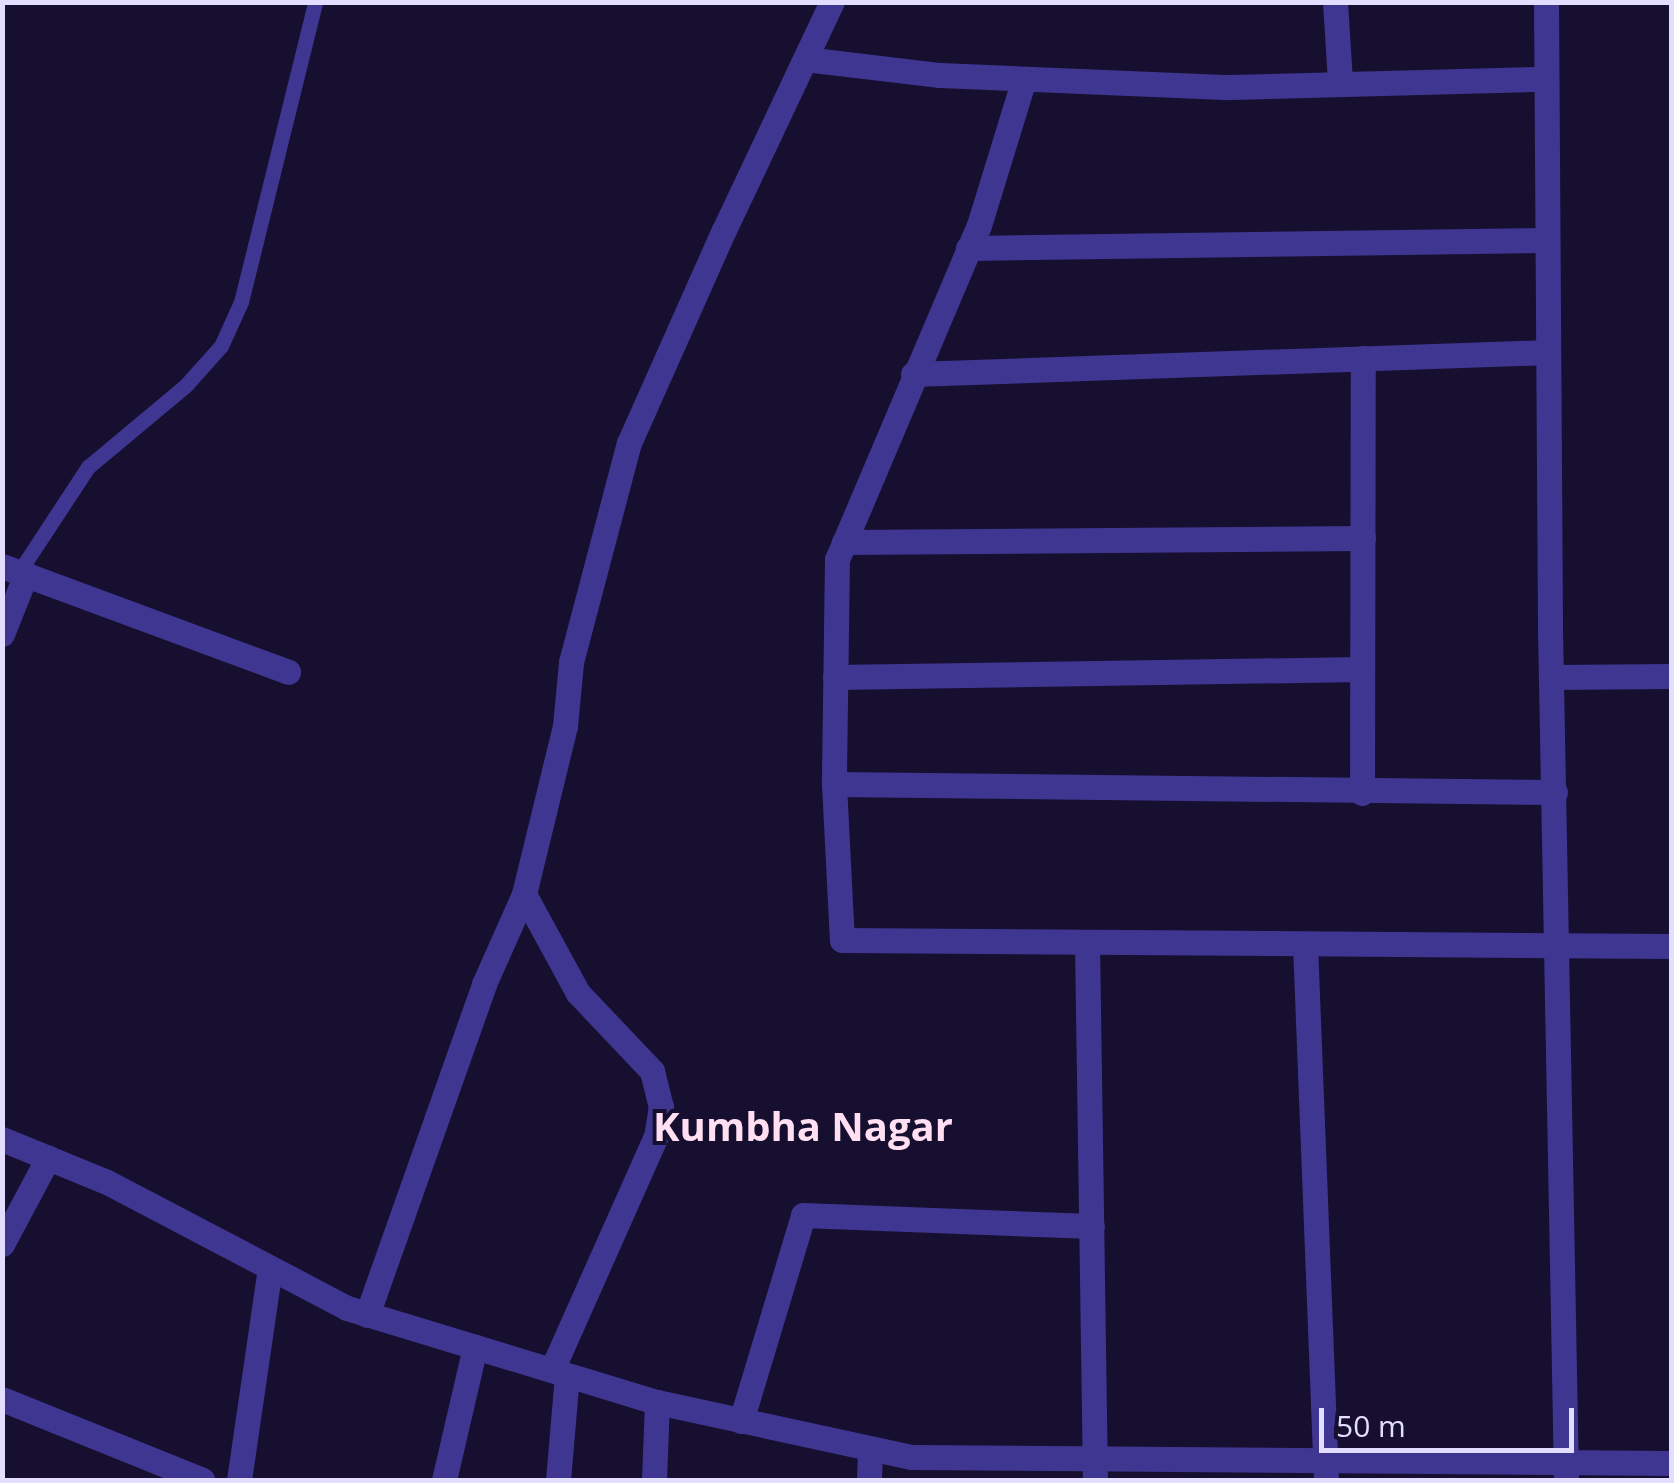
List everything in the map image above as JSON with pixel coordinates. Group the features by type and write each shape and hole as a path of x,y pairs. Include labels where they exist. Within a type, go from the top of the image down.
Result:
{"street":[{"path":"367,1314 484,984 524,894 565,726 572,662 629,444 832,2"},
{"path":"1335,2 1340,81"},
{"path":"1546,2 1552,677 1566,1473"},
{"path":"805,60 940,75 1230,87 1340,81 1546,79"},
{"path":"1024,78 968,248 838,559 834,784 842,940 1672,946"},
{"path":"968,248 1547,240"},
{"path":"913,374 1548,352"},
{"path":"1362,794 1363,358"},
{"path":"844,542 1363,538"},
{"path":"2,634 16,570 288,672"},
{"path":"836,676 1362,669"},
{"path":"1552,677 1672,676"},
{"path":"834,784 1362,794 1554,792"},
{"path":"524,894 578,994 652,1071 661,1106 656,1136 560,1373 558,1480"},
{"path":"1087,942 1096,1470"},
{"path":"1305,944 1326,1472"},
{"path":"2,1138 107,1182 367,1314 657,1402 911,1457 1096,1470 1326,1472 1566,1473 1672,1462"},
{"path":"2,1244 48,1158"},
{"path":"741,1421 803,1215 1092,1226"},
{"path":"239,1480 270,1268"},
{"path":"444,1480 475,1347"},
{"path":"2,1399 202,1480"},
{"path":"654,1480 657,1402"},
{"path":"869,1480 870,1448"}],"lane":[{"path":"16,570 88,468 186,385 221,346 241,302 315,2"}],"district":[{"name":"Kumbha Nagar","path":"803,1126"}]}
